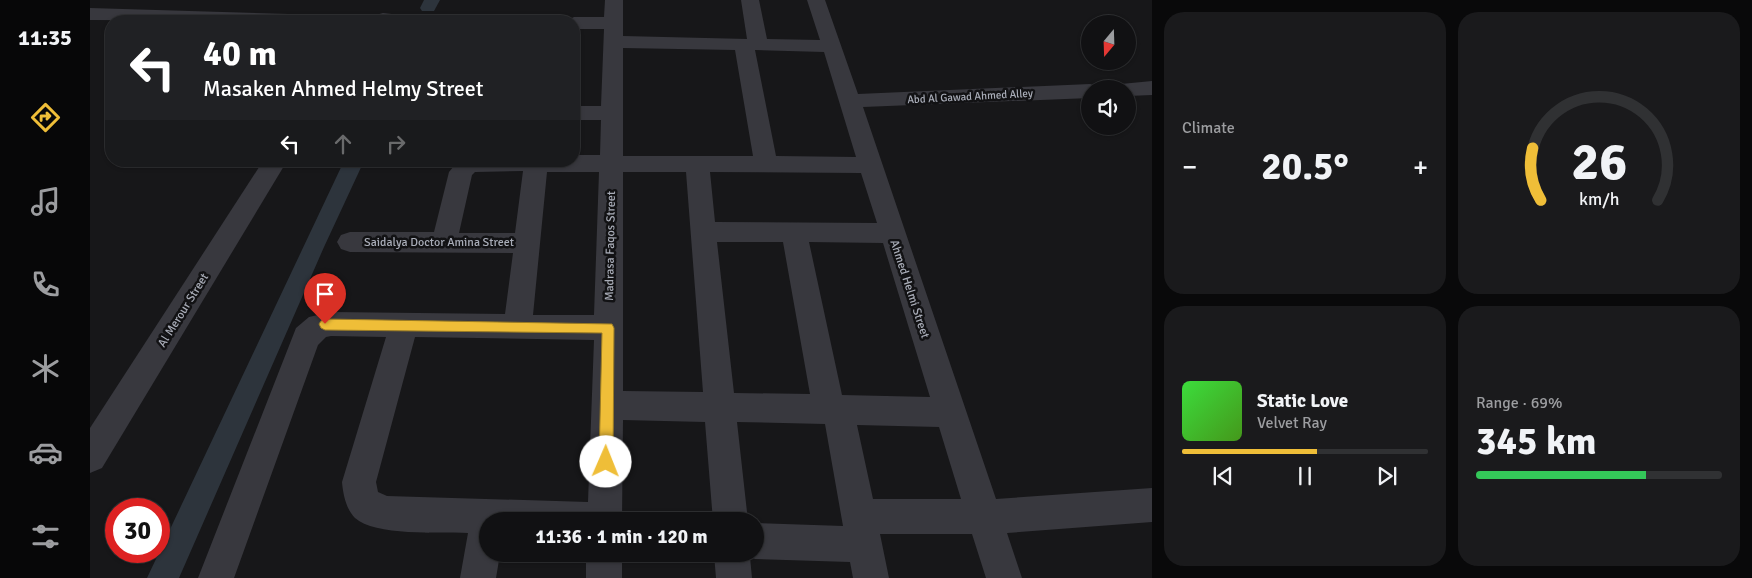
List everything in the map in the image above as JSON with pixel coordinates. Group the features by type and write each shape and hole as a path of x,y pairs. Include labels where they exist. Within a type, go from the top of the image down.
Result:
{"street":[{"path":"384,15 391,0"},
{"path":"750,0 751,44 766,164"},
{"name":"Ahmed Helmi Street","path":"816,0 1004,578"},
{"path":"90,14 123,15"},
{"path":"580,22 614,21 751,44 830,46"},
{"name":"Madrasa Faqos Street","path":"605,512 614,21"},
{"path":"1136,89 1152,88"},
{"name":"Abd Al Gawad Ahmed Alley","path":"850,101 1081,91"},
{"path":"580,113 612,113"},
{"path":"580,163 869,165"},
{"path":"697,164 729,512"},
{"name":"Al Merour Street","path":"90,457 272,167"},
{"path":"444,242 460,172 465,167"},
{"path":"518,326 535,167"},
{"path":"704,232 892,233"},
{"path":"794,233 865,546"},
{"name":"Saidalya Doctor Amina Street","path":"350,242 527,243"},
{"path":"216,578 304,342 310,333 325,324 608,328"},
{"path":"404,325 359,482 359,492 369,508 377,512 479,516"},
{"path":"607,405 950,412"},
{"path":"764,541 865,546 984,517 1152,505"},
{"path":"478,578 481,562"},
{"name":"Madrasa Faqos Street","path":"604,562 604,578"},
{"path":"733,562 734,578"}],"waterway":[{"path":"428,8 432,0"},
{"path":"163,578 351,167"}],"route":[{"path":"325,324 608,328 606,462"}]}
